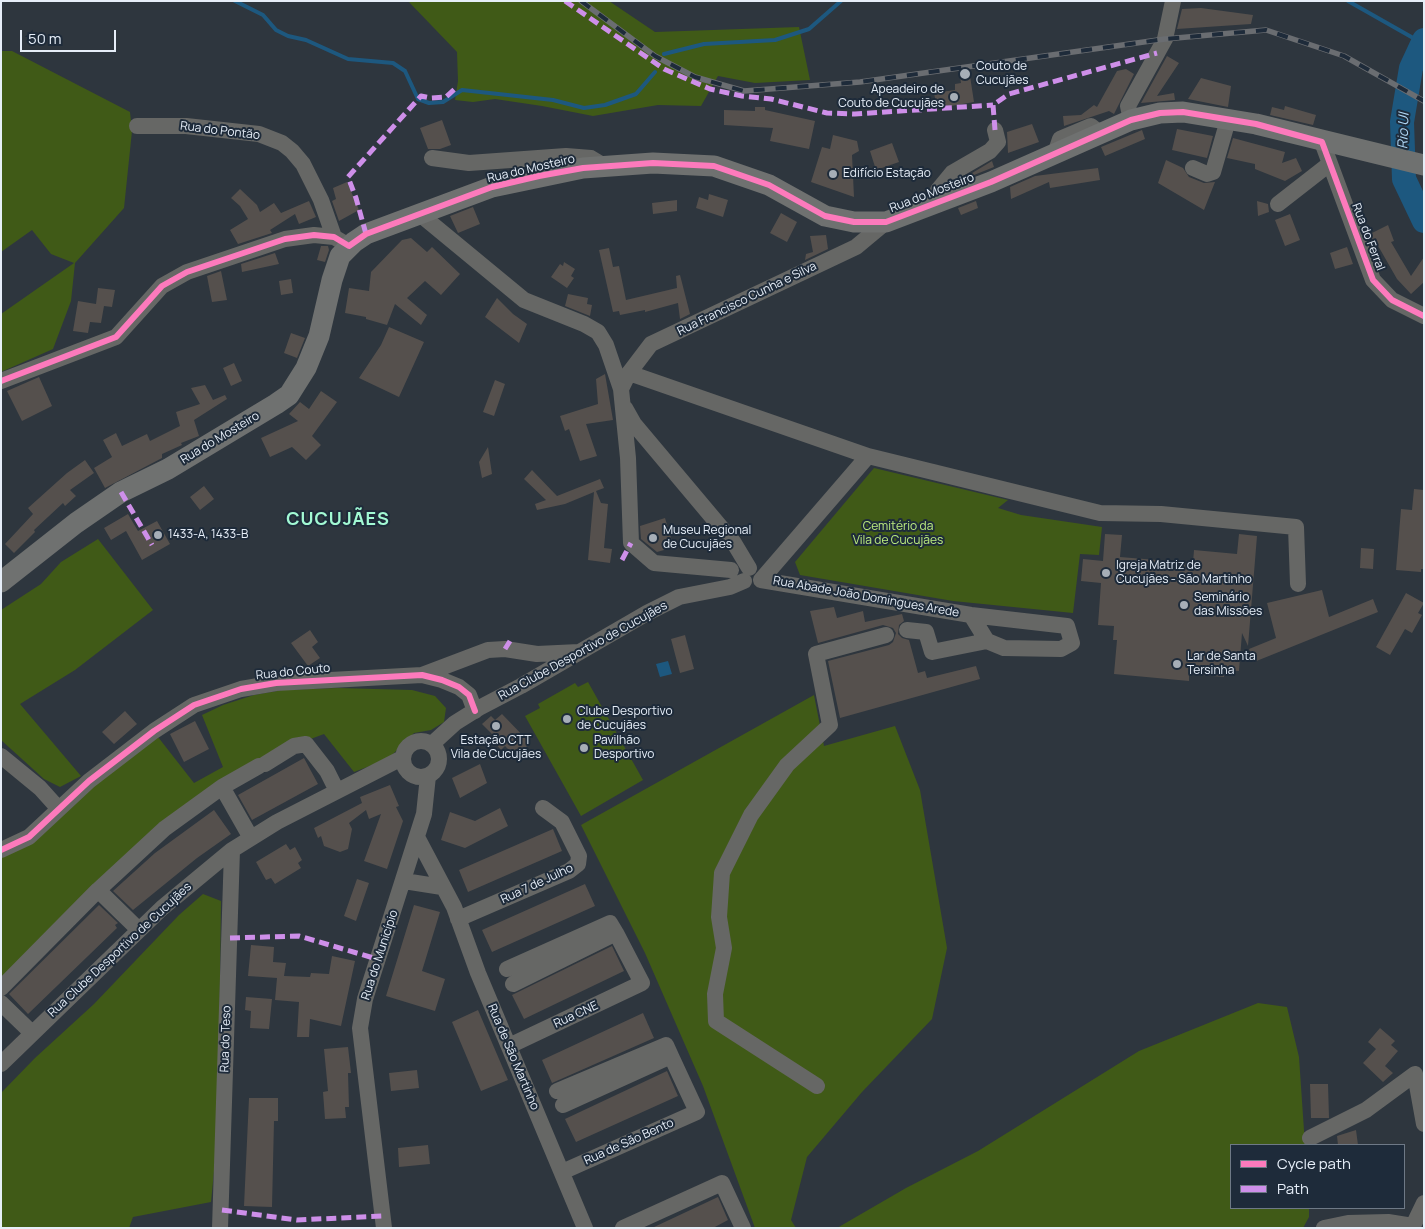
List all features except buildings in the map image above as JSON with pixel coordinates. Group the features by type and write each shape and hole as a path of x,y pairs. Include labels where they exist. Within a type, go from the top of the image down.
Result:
{"main road":[{"name":"Rua do Mosteiro","path":"1,582 76,523 121,492 168,469 289,395 306,368 319,336 342,242 421,215 492,187 539,176 605,167 653,163 714,166 769,185 825,216 854,222 886,222 1055,154 1131,120 1160,113 1183,112 1256,124 1322,142 1424,165"}],"street":[{"path":"1131,120 1128,106 1166,39 1173,1"},
{"path":"1193,168 1206,174 1213,172 1228,120"},
{"name":"Rua do Pontão","path":"137,126 186,126 259,134 282,143 303,164 342,242"},
{"path":"938,202 938,190 952,174 990,152 998,142 995,130"},
{"name":"Rua do Ferral","path":"1322,142 1328,165 1373,280 1392,300 1424,316"},
{"path":"432,158 469,163 566,156 591,158 605,167"},
{"path":"1278,204 1328,165"},
{"path":"421,215 524,300 584,324 598,332 606,345 621,396 634,424 734,543 746,575"},
{"name":"Rua Francisco Cunha e Silva","path":"621,396 629,373 651,344 856,247 886,222"},
{"path":"1,380 116,337 162,286 187,272 285,239 314,235 342,242"},
{"path":"629,373 868,456 1100,513 1161,514 1296,527 1298,584"},
{"path":"621,396 628,458 632,543 654,563 731,570"},
{"path":"761,580 868,456"},
{"name":"Rua Clube Desportivo de Cucujães","path":"746,575 747,585 755,585 761,580"},
{"name":"Rua Clube Desportivo de Cucujães","path":"432,744 475,710 582,652 648,613 679,597 730,587 746,575"},
{"name":"Rua Abade João Domingues Arede","path":"761,580 971,615 1067,626 1072,643 1061,649 1004,648 987,641"},
{"path":"907,630 926,632 932,652 987,641 971,615"},
{"path":"817,1086 716,1021 714,994 724,948 718,917 722,873 751,815 787,765 830,725 816,654 886,635"},
{"name":"Rua do Couto","path":"422,676 488,650 505,649 537,654 582,652"},
{"name":"Rua do Couto","path":"1,850 29,837 46,823 58,808 132,748 194,705 241,689 276,683 422,676 442,680 459,687 469,696 475,710"},
{"path":"420,740 432,744 439,755 439,761 434,772 422,777 410,774 406,770 402,758 408,746 420,740"},
{"path":"1,988 98,890 164,829 222,787 294,746 306,744 327,771 337,791"},
{"path":"1,756 40,788 58,808"},
{"name":"Rua Clube Desportivo de Cucujães","path":"1,1064 162,908 232,850 277,822 402,758"},
{"name":"Rua do Município","path":"384,1228 360,1028 364,999 404,881 424,814 428,776"},
{"path":"222,787 251,838"},
{"name":"Rua 7 de Julho","path":"458,919 560,874 578,864 579,856 562,822 543,808"},
{"name":"Rua de São Martinho","path":"417,837 458,919 585,1228"},
{"name":"Rua do Teso","path":"220,1228 232,850"},
{"path":"404,881 442,886"},
{"path":"98,890 139,930"},
{"name":"Rua CNE","path":"509,1046 642,983 616,933 510,976"},
{"path":"1,1003 32,1033"},
{"name":"Rua de São Bento","path":"560,1098 666,1045 697,1112 562,1172"},
{"path":"1310,1138 1366,1110 1415,1074 1424,1124"},
{"path":"623,1228 722,1183 743,1228"},
{"path":"1324,1228 1348,1223 1388,1222 1413,1227 1424,1203"}],"green space":[{"path":"408,1 609,1 655,32 799,27 810,80 755,83 718,76 701,106 658,105 593,116 495,99 473,102 455,100 458,81 457,52"},
{"path":"1,51 12,51 130,112 132,131 124,208 75,263 71,301 53,349 1,372 1,314 74,263 51,254 32,230 1,252"},
{"name":"Cemitério da Vila de Cucujães","path":"874,468 1008,500 998,508 1021,515 1102,527 1099,555 1080,554 1073,613 953,601 800,575 795,562"},
{"path":"98,539 153,610 75,670 20,704 81,776 60,787 44,779 1,740 1,610 41,584 61,562"},
{"name":"Pavilhão Desportivo","path":"588,682 643,780 581,816 525,716 540,708 538,704 575,683 578,687"},
{"path":"338,688 412,690 435,696 446,708 444,722 431,730 414,733 388,759 354,772 324,734 276,752 236,772 1,977 1,853 158,737 194,783 223,767 202,715 223,705 254,695 283,690"},
{"path":"814,695 824,746 895,726 920,790 947,948 932,1019 862,1092 807,1157 791,1220 796,1228 755,1228 703,1086 645,953 581,825"},
{"path":"203,894 221,901 218,1130 211,1202 133,1217 129,1228 1,1228 1,1093 35,1058 94,1004 179,915"},
{"path":"1258,1003 1287,1007 1299,1057 1305,1144 1230,1144 1230,1209 1309,1209 1309,1217 1303,1228 837,1228 906,1188 978,1151 1139,1051"}],"water":[{"path":"668,661 672,674 660,677 656,664"}],"waterway":[{"path":"235,1 263,15 276,30 288,36 306,40 348,59 393,63 405,71 418,99 429,103 443,102 462,90 553,100 584,108 605,105 636,94 655,72"},
{"path":"664,54 704,44 775,40 809,29 841,1"},
{"path":"1348,1 1422,43"},
{"name":"Rio Ul","path":"1424,40 1411,68 1402,122 1404,179 1424,221"}],"railway":[{"path":"581,1 655,56 695,77 744,91 860,82 1165,39 1266,30 1344,56 1424,101"}],"marked path":[{"path":"565,1 664,69 710,89 742,96 771,99 827,113 855,114 993,105"},
{"path":"995,130 993,105 1009,94 1157,53"},
{"path":"366,234 348,177 421,96 431,98 446,97 456,88"},
{"path":"121,492 152,545"},
{"path":"622,560 631,543"},
{"path":"505,649 510,641"},
{"path":"230,938 299,936 377,959"},
{"path":"222,1210 297,1220 383,1216"}],"cycle path":[{"path":"1,381 116,337 162,286 187,272 285,239 314,235 334,237 349,246 366,234 492,187 539,176 583,168 653,163 714,166 769,185 825,216 854,222 886,222 991,182 1131,120 1160,113 1183,112 1256,124 1322,142 1373,280 1392,300 1424,316"},
{"path":"1,850 29,837 89,781 154,731 194,705 241,689 276,683 422,675 459,687 469,695 475,711"}],"place":[{"name":"Couto de Cucujães","path":"965,74"},
{"name":"Apeadeiro de Couto de Cucujães","path":"954,97"},
{"name":"Edifício Estação","path":"833,174"},
{"name":"1433-A, 1433-B","path":"158,535"},
{"name":"Museu Regional de Cucujães","path":"653,538"},
{"name":"Igreja Matriz de Cucujães - São Martinho","path":"1106,573"},
{"name":"Seminário das Missões","path":"1184,605"},
{"name":"Lar de Santa Tersinha","path":"1177,664"},
{"name":"Clube Desportivo de Cucujães","path":"567,719"},
{"name":"Estação CTT Vila de Cucujães","path":"496,726"},
{"name":"Pavilhão Desportivo","path":"584,748"}],"district":[{"name":"CUCUJÃES","path":"338,520"}]}
